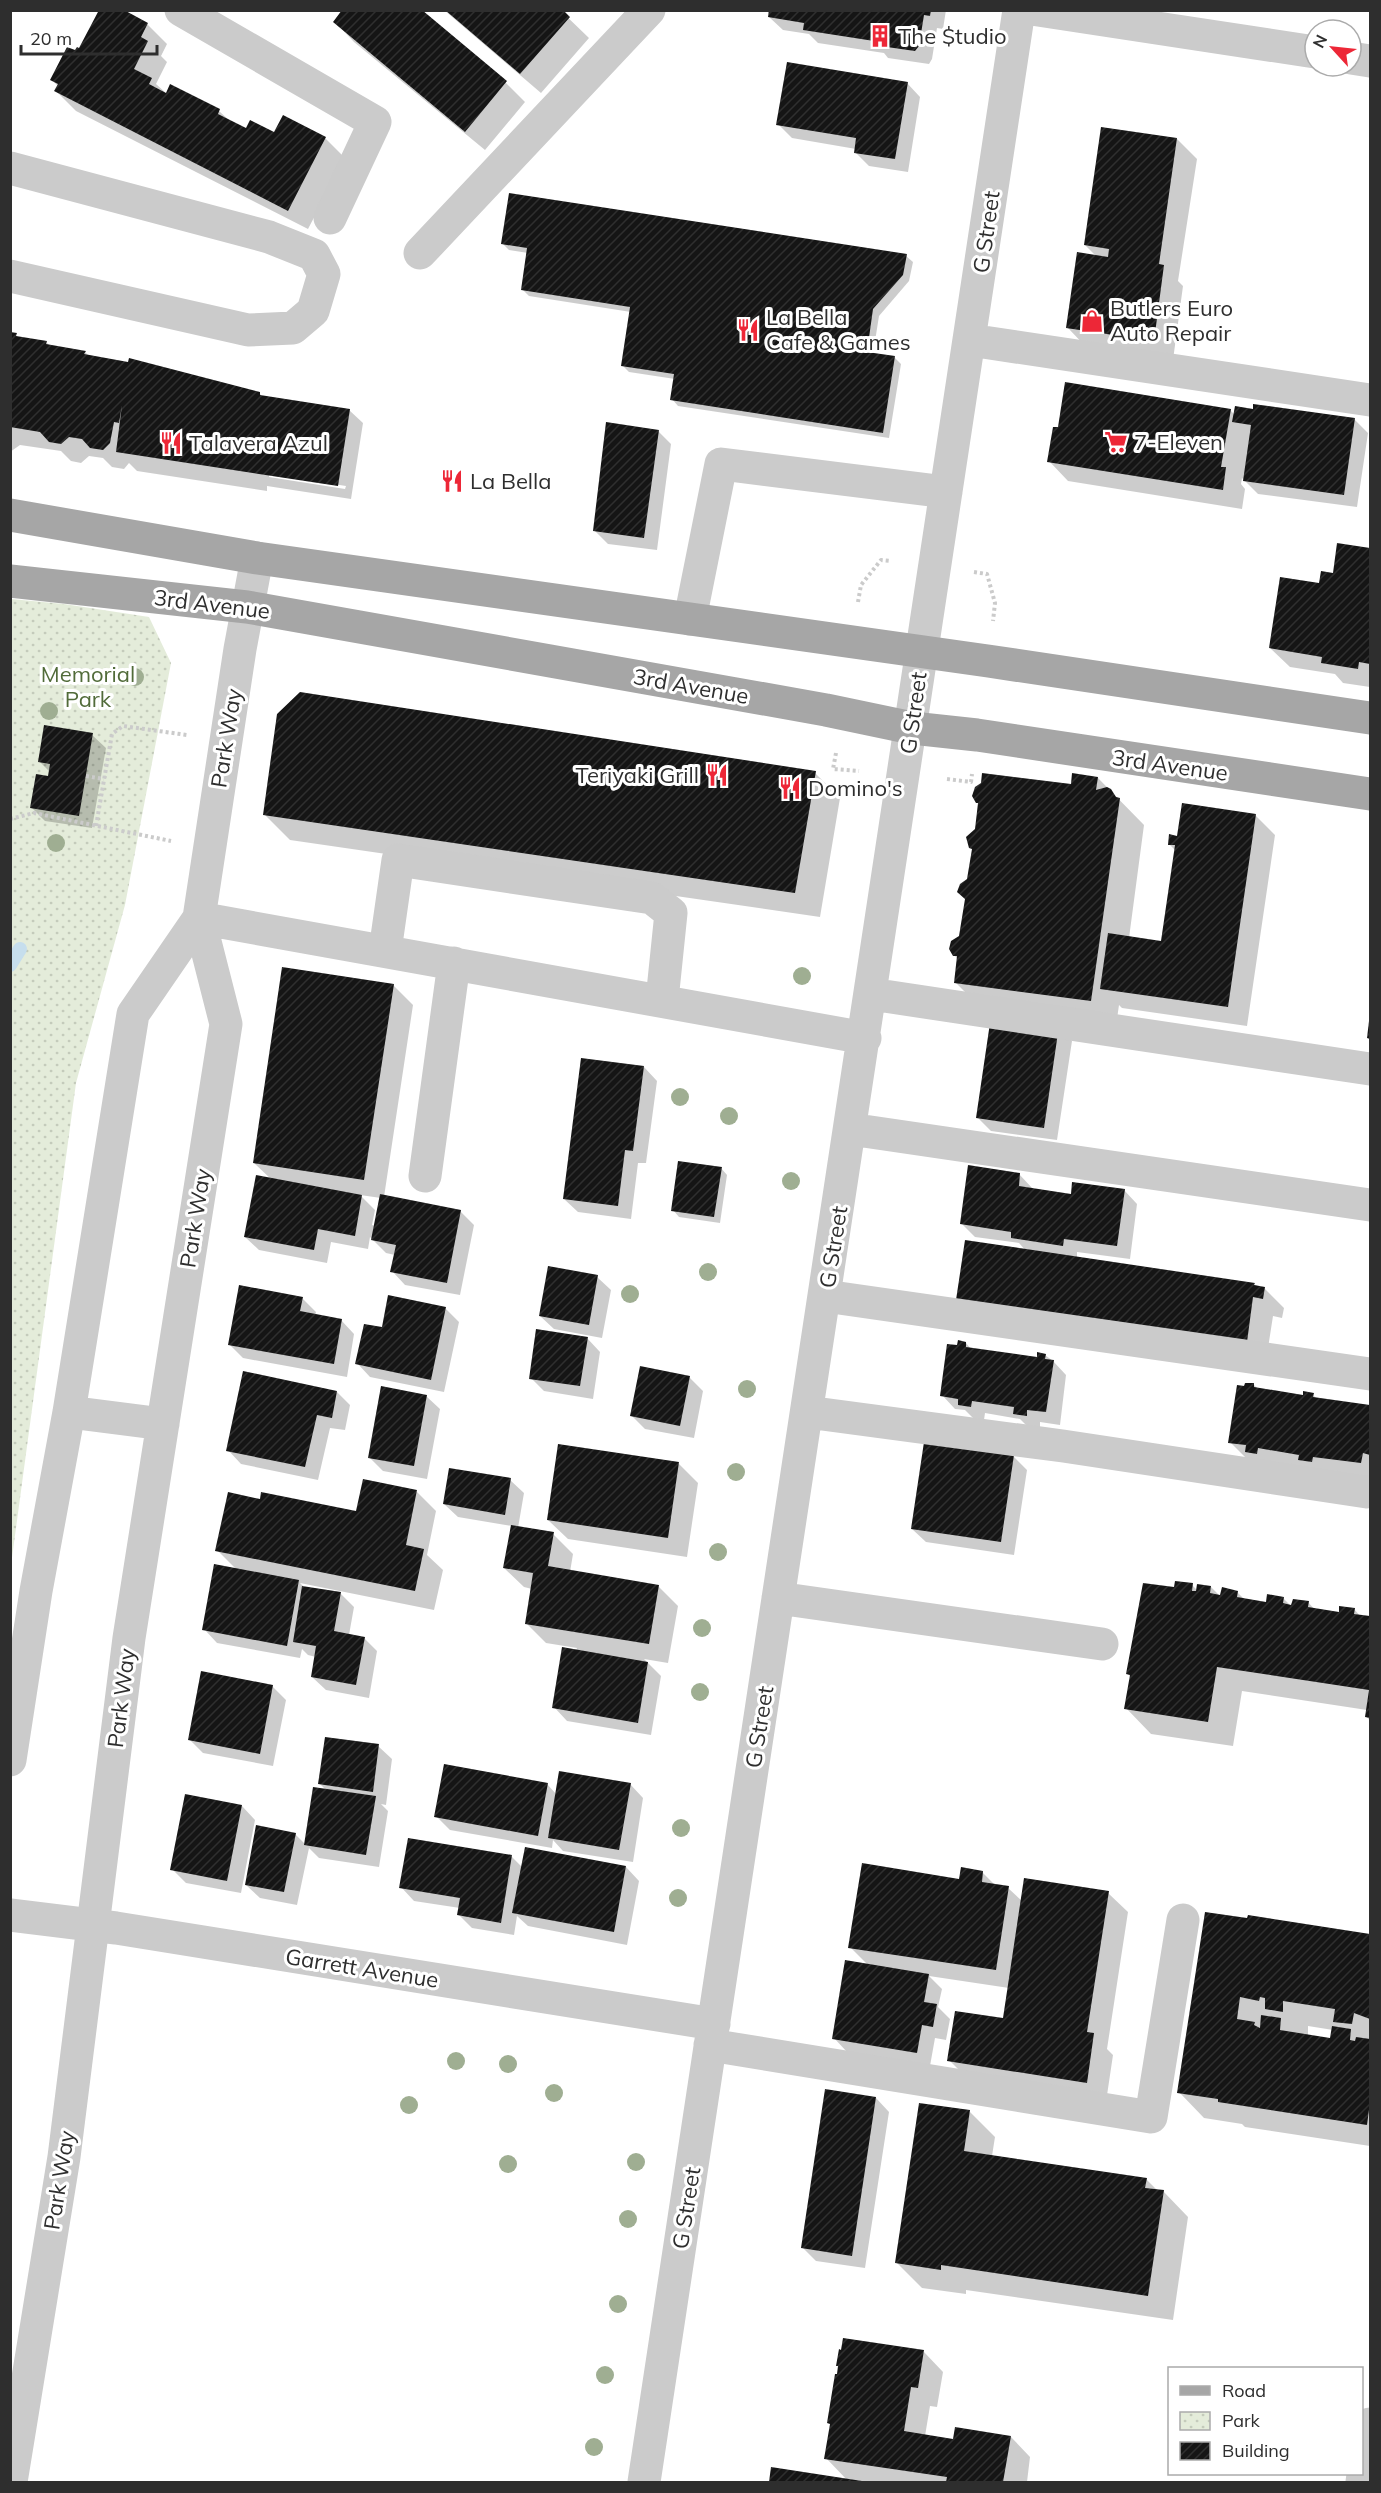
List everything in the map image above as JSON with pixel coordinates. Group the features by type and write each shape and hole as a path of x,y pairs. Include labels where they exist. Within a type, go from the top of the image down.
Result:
{"main road":[{"path":"10,515 257,558 922,654 988,661 1371,718"},
{"name":"3rd Avenue","path":"10,581 247,607 826,710 912,728 977,735 1371,794"}],"street":[{"path":"181,10 375,122 330,218"},
{"path":"420,253 649,10"},
{"name":"G Street","path":"644,2482 865,1038 1019,10"},
{"path":"1038,10 1303,50"},
{"path":"10,168 269,237 314,255 324,274 312,311 293,328 248,330 10,276"},
{"path":"970,340 1371,400"},
{"path":"690,619 721,464 946,492"},
{"name":"Park Way","path":"11,2482 64,2157 129,1638 226,1024 198,918 247,607 257,558"},
{"path":"385,951 398,860 652,898 671,913 662,1000"},
{"path":"198,918 865,1038"},
{"name":"Park Way","path":"10,1760 36,1591 69,1412 133,1014 198,918"},
{"path":"425,1176 454,963"},
{"path":"871,994 1371,1069"},
{"path":"850,1129 1371,1205"},
{"path":"825,1296 1371,1374"},
{"path":"69,1412 163,1424"},
{"path":"807,1412 1063,1446 1367,1492"},
{"path":"778,1598 1102,1644"},
{"name":"Garrett Avenue","path":"10,1915 94,1925 712,2034 1150,2117 1183,1920"},
{"path":"1362,2482 1371,2424"}],"path":[{"path":"858,603 861,585 881,560 891,561"},
{"path":"973,572 987,574 995,603 993,621"},
{"path":"96,826 112,734 123,726 226,741"},
{"path":"833,769 859,771"},
{"path":"86,776 104,779"},
{"path":"947,779 971,782"},
{"path":"10,819 34,813 209,850"}],"green space":[{"name":"Memorial Park","path":"11,599 64,604 149,617 171,663 125,905 76,1083 11,1565"}],"building":[{"path":"99,10 124,10 148,23 141,37 148,41 134,69 152,78 149,84 166,93 170,84 220,109 218,114 246,128 250,120 274,132 283,115 326,137 288,211 54,91 58,84 50,80 67,47 75,50 79,48"},
{"path":"342,10 422,10 507,81 465,132 333,22"},
{"path":"445,10 563,10 570,17 520,74"},
{"name":"The $tudio","path":"769,10 931,10 930,16 924,15 919,46 915,51 873,45 874,41 803,30 804,23 768,17"},
{"path":"787,62 908,82 895,159 854,153 856,138 776,125"},
{"path":"1101,127 1177,138 1159,264 1164,265 1154,341 1066,328 1077,252 1108,257 1109,249 1084,245"},
{"name":"La Bella Cafe & Games","path":"509,193 907,254 903,275 873,309 867,352 895,356 883,433 670,400 674,374 621,366 630,307 521,290 527,248 501,244"},
{"path":"10,332 17,333 16,336 47,341 46,344 86,351 84,354 128,362 129,358 260,392 260,395 350,409 338,486 116,452 122,405 119,423 114,422 110,443 103,450 90,448 82,439 69,437 61,444 49,442 40,432 10,427"},
{"path":"1065,382 1231,409 1221,467 1226,467 1223,490 1047,462 1053,427 1058,427"},
{"path":"1253,404 1355,418 1344,495 1243,481 1251,425 1232,422 1235,406 1253,409"},
{"path":"606,422 659,430 644,538 593,531"},
{"path":"1337,543 1370,548 1370,664 1359,662 1358,669 1321,663 1322,657 1269,648 1280,577 1319,583 1321,571 1333,573"},
{"path":"300,692 816,771 795,893 263,815 277,714"},
{"path":"44,725 93,733 79,816 30,808 36,774 48,776 50,764 38,762"},
{"path":"982,773 1071,784 1072,773 1098,777 1096,790 1107,787 1116,797 1120,798 1091,1001 954,983 957,956 953,956 949,949 951,941 959,936 965,899 957,892 960,884 967,879 972,849 969,848 966,837 975,829 978,803 972,796 975,787 981,783"},
{"path":"1182,803 1256,814 1228,1007 1100,989 1108,933 1161,941 1175,845 1168,845 1169,834 1177,836"},
{"path":"282,967 394,984 364,1180 253,1163"},
{"path":"991,1016 1059,1026 1044,1128 976,1118"},
{"path":"1370,1021 1370,1039 1367,1038"},
{"path":"581,1058 644,1066 633,1151 625,1150 618,1206 563,1199"},
{"path":"678,1161 722,1167 714,1217 671,1211"},
{"path":"968,1165 1020,1173 1019,1186 1071,1194 1072,1182 1125,1189 1117,1246 1064,1239 1063,1246 1011,1238 1011,1232 960,1224"},
{"path":"256,1175 362,1195 355,1236 318,1229 314,1250 244,1237"},
{"path":"380,1194 461,1210 447,1283 390,1272 396,1245 371,1240"},
{"path":"965,1240 1255,1283 1254,1285 1265,1287 1263,1299 1253,1297 1247,1342 956,1300"},
{"path":"548,1266 598,1275 589,1325 539,1316"},
{"path":"239,1285 303,1297 300,1311 342,1319 334,1364 228,1345"},
{"path":"388,1295 446,1307 431,1380 355,1364 364,1324 382,1327"},
{"path":"536,1329 588,1337 580,1386 529,1379"},
{"path":"958,1340 966,1342 966,1347 1037,1357 1037,1352 1046,1354 1045,1359 1054,1360 1046,1412 1027,1410 1027,1416 1013,1414 1014,1407 972,1401 971,1407 958,1405 958,1399 940,1396 947,1344 957,1345"},
{"path":"640,1366 690,1376 680,1426 630,1416"},
{"path":"243,1371 337,1391 332,1418 317,1415 305,1467 226,1451"},
{"path":"1245,1383 1254,1383 1254,1387 1303,1395 1303,1391 1314,1393 1313,1397 1370,1405 1370,1455 1363,1453 1361,1463 1313,1457 1312,1462 1298,1460 1299,1455 1258,1448 1257,1454 1245,1452 1246,1445 1228,1443 1237,1385 1244,1386"},
{"path":"381,1386 427,1395 414,1466 368,1458"},
{"path":"924,1442 1014,1455 1001,1542 911,1529"},
{"path":"558,1444 679,1462 668,1538 547,1520"},
{"path":"449,1468 511,1478 505,1515 443,1504"},
{"path":"363,1479 417,1490 406,1545 424,1549 415,1591 215,1551 228,1492 260,1499 261,1492 356,1511"},
{"path":"511,1525 554,1532 548,1566 659,1585 649,1644 525,1624 533,1573 503,1568"},
{"path":"214,1564 299,1580 287,1646 202,1630"},
{"path":"1175,1581 1193,1583 1192,1591 1196,1591 1197,1584 1211,1586 1210,1593 1220,1595 1222,1587 1238,1591 1237,1597 1266,1602 1267,1594 1284,1597 1283,1603 1291,1605 1293,1599 1309,1601 1308,1607 1339,1612 1339,1606 1355,1608 1354,1614 1370,1616 1370,1718 1365,1717 1369,1690 1217,1667 1208,1722 1124,1709 1130,1675 1126,1674 1143,1583 1174,1587"},
{"path":"302,1586 341,1592 334,1631 365,1637 356,1685 311,1677 316,1646 293,1642"},
{"path":"562,1647 648,1662 638,1723 552,1708"},
{"path":"201,1671 273,1685 260,1754 188,1740"},
{"path":"325,1737 379,1744 373,1792 318,1784"},
{"path":"444,1764 548,1783 538,1836 434,1817"},
{"path":"559,1771 631,1783 619,1850 548,1838"},
{"path":"313,1787 376,1796 366,1855 304,1845"},
{"path":"185,1794 242,1805 227,1881 170,1870"},
{"path":"256,1825 296,1833 284,1892 245,1885"},
{"path":"408,1838 512,1855 501,1923 457,1915 460,1898 399,1888"},
{"path":"525,1847 626,1866 614,1932 512,1913"},
{"path":"862,1863 959,1879 961,1867 983,1871 982,1882 1009,1886 996,1970 848,1948"},
{"path":"1024,1878 1109,1891 1087,2032 1094,2033 1087,2083 947,2061 955,2011 1003,2018"},
{"path":"1205,1912 1247,1918 1248,1915 1370,1934 1370,2019 1354,2013 1352,2024 1333,2022 1335,2009 1283,2001 1283,2012 1265,2009 1265,1998 1260,1997 1259,2001 1240,1997 1237,2019 1255,2022 1254,2025 1260,2028 1261,2015 1281,2018 1280,2030 1330,2038 1332,2026 1351,2029 1350,2040 1355,2041 1356,2037 1370,2039 1370,2102 1367,2125 1218,2102 1218,2099 1177,2093"},
{"path":"845,1960 929,1974 924,2002 937,2004 933,2027 922,2025 917,2053 832,2039"},
{"path":"825,2089 876,2097 852,2256 801,2248"},
{"path":"919,2103 970,2110 964,2151 1147,2178 1145,2188 1164,2190 1148,2296 941,2265 941,2270 895,2263"},
{"path":"843,2338 924,2350 918,2388 911,2387 904,2431 953,2439 955,2427 1011,2436 1003,2482 946,2482 947,2477 824,2459 830,2424 827,2423 835,2374 837,2374 839,2349 841,2350"},
{"path":"771,2467 862,2481 862,2482 769,2482"}],"waterway":[{"path":"10,965 20,949"}],"place":[{"name":"The $tudio","path":"880,36"},
{"name":"Butlers Euro Auto Repair","path":"1092,321"},
{"name":"La Bella Cafe & Games","path":"748,330"},
{"name":"7-Eleven","path":"1116,442"},
{"name":"Talavera Azul","path":"171,443"},
{"name":"La Bella","path":"452,481"},
{"name":"Teriyaki Grill","path":"717,775"},
{"name":"Domino's","path":"790,788"}]}
